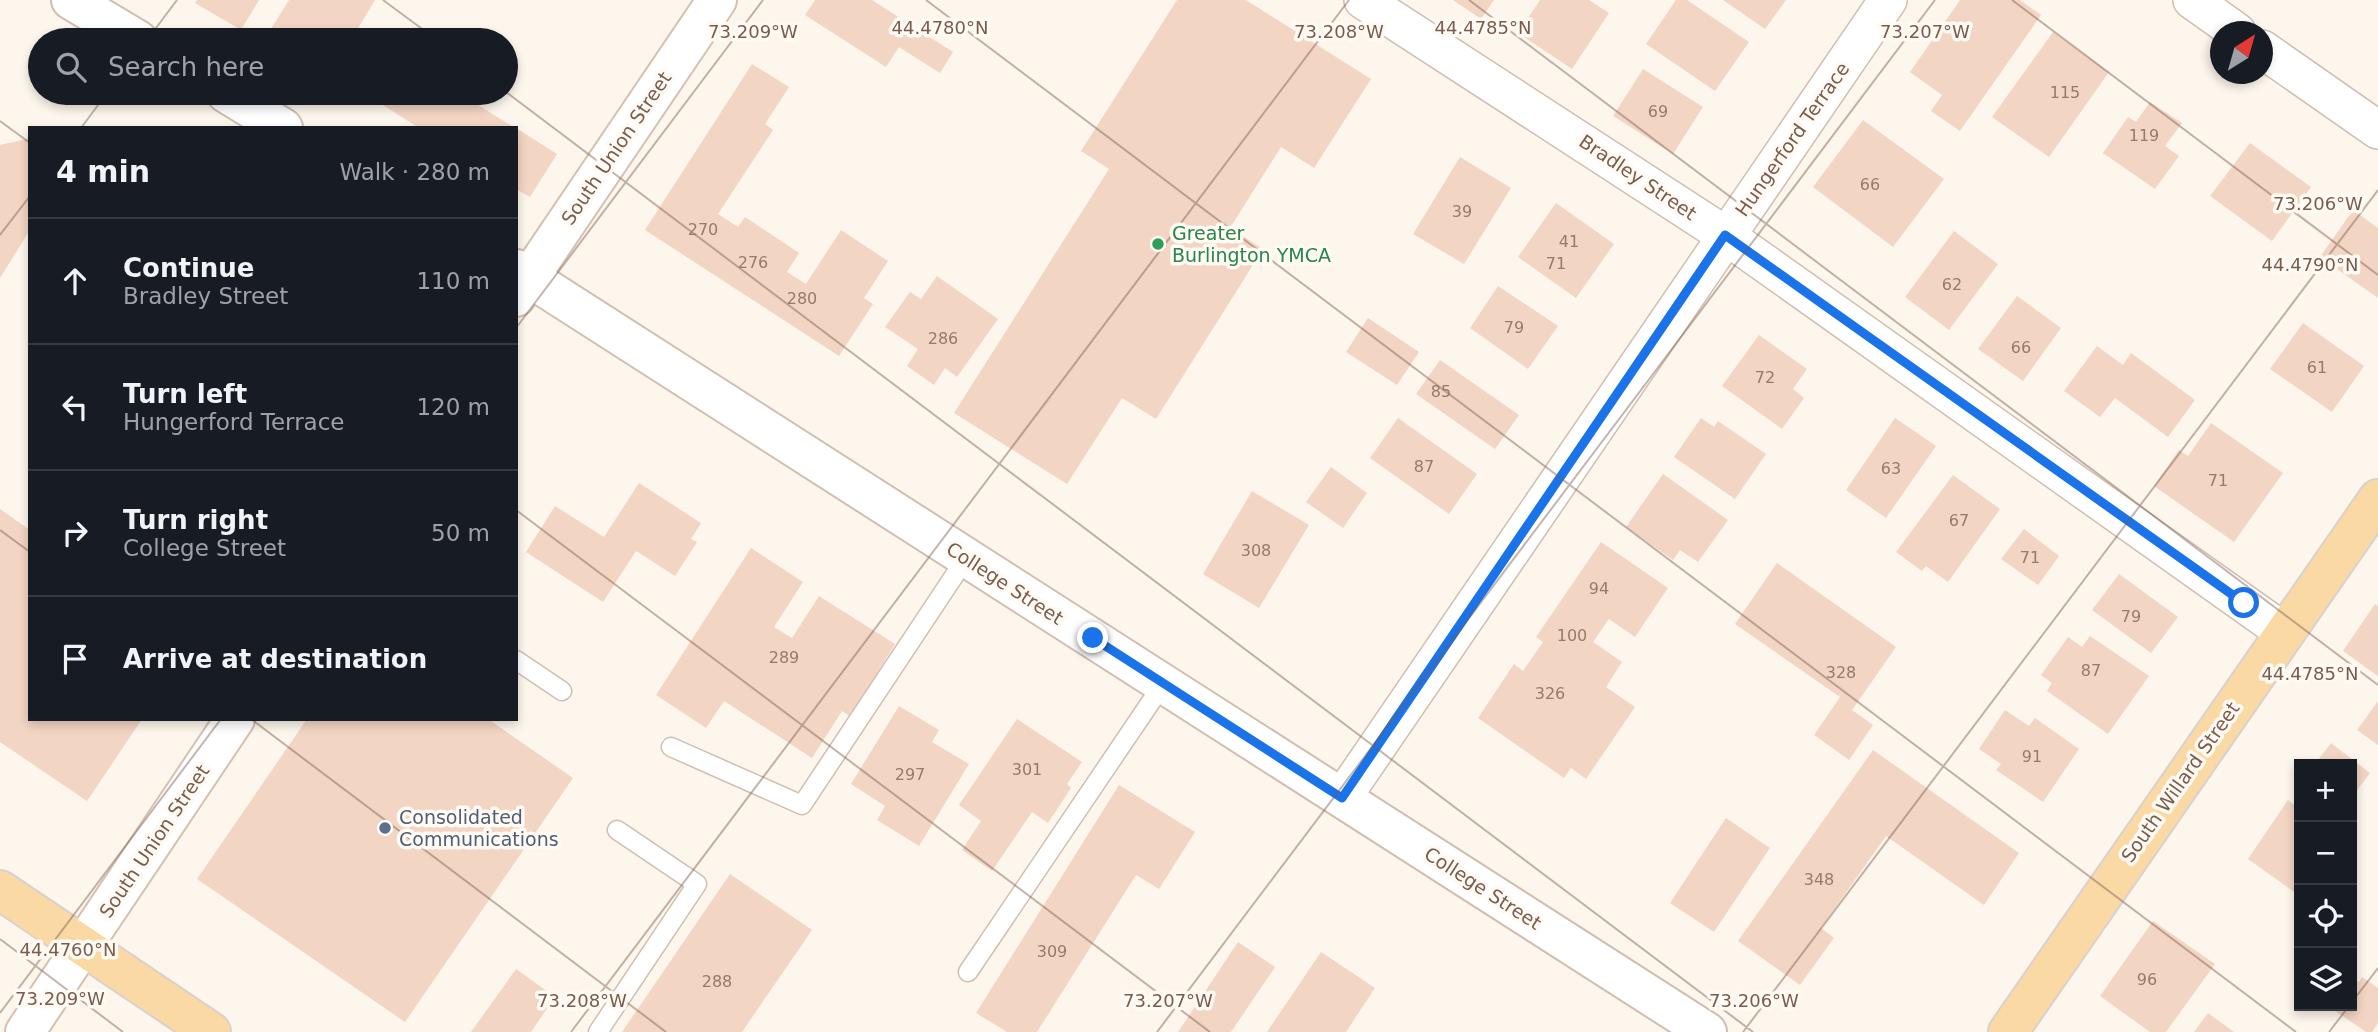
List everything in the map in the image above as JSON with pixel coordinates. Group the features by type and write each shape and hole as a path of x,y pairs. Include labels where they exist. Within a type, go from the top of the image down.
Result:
{"main road":[{"name":"South Willard Street","path":"2008,1032 2378,499"},
{"path":"0,890 211,1032"}],"street":[{"path":"71,0 118,28"},
{"name":"South Union Street","path":"521,281 717,0"},
{"name":"Bradley Street","path":"1363,0 1725,235 2284,632"},
{"name":"Hungerford Terrace","path":"1342,798 1888,0"},
{"path":"2192,0 2222,21"},
{"path":"2273,56 2378,130"},
{"path":"246,105 280,126"},
{"name":"College Street","path":"521,281 966,558 1707,1032"},
{"name":"South Union Street","path":"25,1032 234,721"}],"lane":[{"path":"671,747 802,805 966,558"},
{"path":"518,661 562,691"},
{"path":"968,972 1163,684"},
{"path":"598,1032 697,884 617,830"}],"building":[{"path":"197,0 259,0 242,28 238,28 195,3"},
{"path":"289,0 375,0 358,28 272,28"},
{"path":"815,0 872,0 953,52 940,73 899,47 886,67 805,15"},
{"name":"Greater Burlington YMCA","path":"1177,0 1246,0 1371,79 1314,168 1281,147 1230,228 1263,249 1156,419 1122,398 1067,484 954,413 1109,169 1081,151"},
{"path":"1453,0 1494,0 1481,19"},
{"path":"1540,0 1589,0 1609,13 1572,69 1518,33"},
{"path":"1676,0 1687,0 1749,42 1715,91 1646,44"},
{"path":"1723,0 1786,0 1765,29"},
{"path":"1960,0 2020,0 2041,15 1960,131 1931,111 1942,95 1910,72"},
{"path":"2053,32 2109,72 2049,157 1992,117"},
{"path":"752,64 789,87 765,124 773,130 718,214 738,227 745,217 799,253 787,272 806,284 841,230 888,261 864,298 873,304 839,356 645,230"},
{"path":"1643,69 1703,107 1673,154 1613,116"},
{"path":"2150,102 2182,123 2165,146 2179,156 2155,189 2103,153 2128,117 2136,122"},
{"path":"383,105 478,105 512,126 416,126"},
{"path":"1863,120 1944,179 1893,247 1813,187"},
{"path":"518,129 557,154 530,197 518,190"},
{"path":"27,139 28,233 0,278 0,145"},
{"path":"2250,143 2311,187 2272,241 2210,196"},
{"path":"1460,157 1511,188 1464,264 1413,234"},
{"path":"1556,203 1614,244 1576,298 1518,257"},
{"path":"2353,210 2378,228 2378,298 2320,257"},
{"path":"1954,231 1998,264 1949,330 1905,297"},
{"path":"937,276 998,319 957,377 945,368 934,385 907,366 918,349 885,327 910,292 921,299"},
{"path":"1498,286 1558,326 1528,369 1470,328"},
{"path":"2017,296 2061,328 2023,381 1978,349"},
{"path":"1368,318 1419,352 1397,385 1346,352"},
{"path":"2303,323 2364,366 2332,412 2270,369"},
{"path":"1759,335 1807,369 1793,389 1804,398 1782,429 1722,386"},
{"path":"2097,346 2123,365 2131,353 2195,400 2168,437 2115,398 2100,417 2064,391"},
{"path":"1440,360 1519,415 1495,449 1416,394"},
{"path":"1398,418 1477,474 1449,514 1370,458"},
{"path":"1701,418 1714,427 1718,421 1766,454 1735,499 1674,457"},
{"path":"1895,418 1936,446 1886,518 1846,490"},
{"path":"2211,423 2283,473 2234,542 2154,486 2179,450 2188,456"},
{"path":"1331,467 1367,493 1343,528 1306,502"},
{"path":"1663,474 1728,520 1698,562 1680,550 1673,560 1626,527"},
{"path":"1953,475 2000,509 1948,582 1926,566 1922,571 1896,552"},
{"path":"639,483 701,523 691,539 697,542 675,576 636,551 603,602 526,552 555,506 604,537"},
{"path":"1252,491 1309,525 1259,608 1203,574"},
{"path":"0,509 28,529 28,721 141,721 87,801 0,742"},
{"path":"2024,529 2059,556 2038,585 2001,559"},
{"path":"1601,542 1668,588 1635,637 1609,619 1593,642 1622,662 1606,687 1635,707 1586,779 1571,768 1564,778 1478,718 1514,664 1523,671 1543,642 1536,637"},
{"path":"751,548 803,582 774,627 792,638 819,596 895,644 879,670 888,676 868,705 860,700 850,716 842,711 812,758 724,701 706,728 656,695"},
{"path":"1777,563 1896,647 1852,710 1873,725 1849,760 1814,735 1840,697 1735,624"},
{"path":"2119,574 2178,617 2151,653 2092,610"},
{"path":"2375,604 2378,606 2378,676 2343,651"},
{"path":"2090,636 2149,676 2108,734 2047,691 2052,683 2041,675 2068,637 2082,647"},
{"path":"2378,701 2378,745 2357,730"},
{"path":"899,706 939,730 932,742 969,764 919,846 877,820 885,806 851,784"},
{"path":"2005,710 2029,726 2035,718 2079,749 2043,802 1996,770 2001,764 1979,749"},
{"path":"1017,719 1082,762 1067,784 1071,788 1048,823 1032,812 992,871 962,850 981,821 959,805"},
{"name":"Consolidated Communications","path":"306,721 491,721 573,778 405,1022 197,879"},
{"path":"2331,743 2352,759 2319,759"},
{"path":"1873,750 2019,853 1984,905 1886,836 1821,928 1834,938 1800,985 1738,941"},
{"path":"2357,763 2370,773 2357,790"},
{"path":"1119,785 1195,832 1159,889 1136,875 1037,1032 1007,1032 976,1013"},
{"path":"2288,800 2294,804 2294,892 2248,859"},
{"path":"1726,818 1770,848 1714,932 1670,903"},
{"path":"730,874 812,930 742,1032 622,1032"},
{"path":"2153,921 2215,964 2166,1032 2150,1032 2100,996"},
{"path":"1238,942 1275,967 1231,1032 1178,1032"},
{"path":"1321,952 1375,988 1346,1032 1267,1032"},
{"path":"516,969 555,997 531,1032 471,1032"},
{"path":"2362,977 2378,988 2378,1023 2372,1032 2366,1032 2335,1011 2357,1011 2357,981 2359,982"},
{"path":"2208,1013 2234,1032 2194,1032"}],"place":[{"name":"Greater Burlington YMCA","path":"1158,244"},
{"name":"Consolidated Communications","path":"385,828"}],"route":[{"path":"1093,638 1342,798 1725,235 2244,603"}]}
